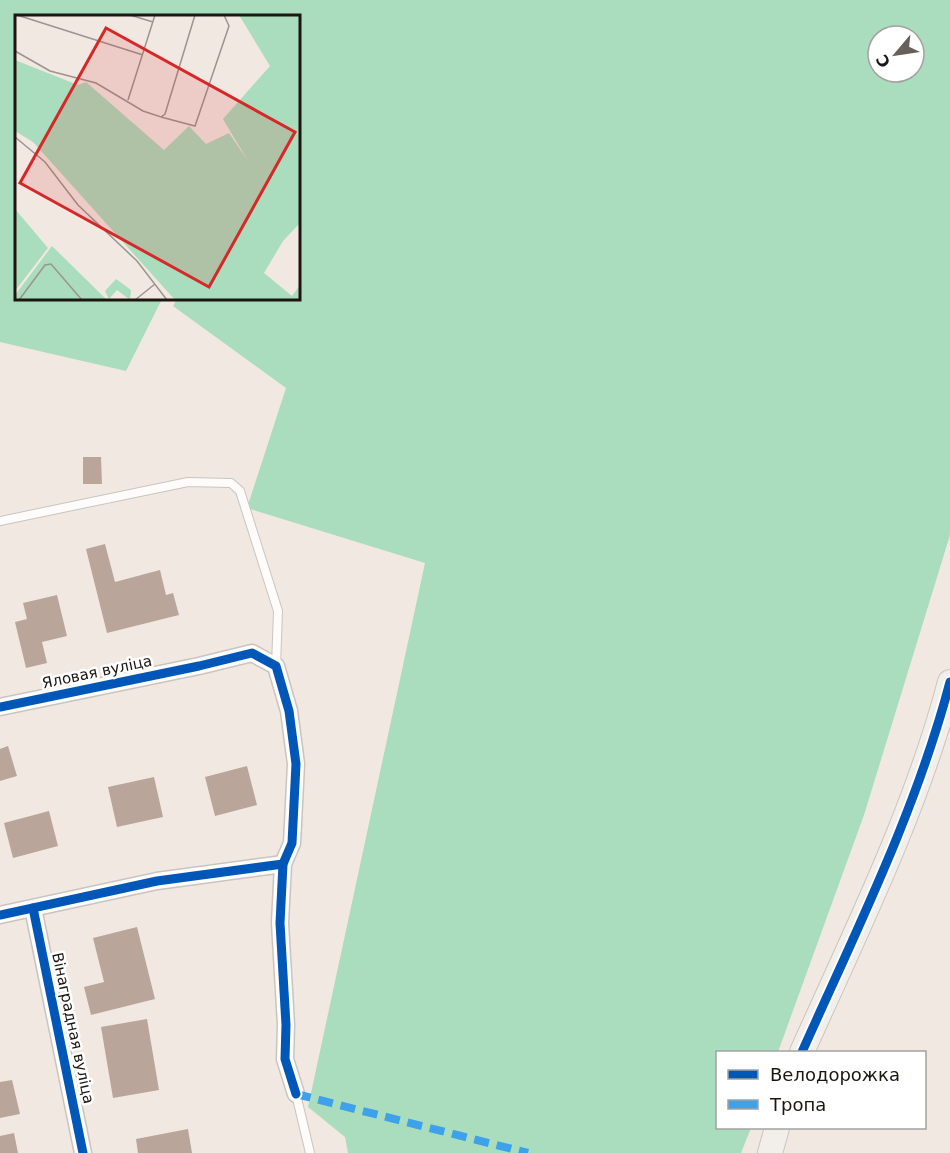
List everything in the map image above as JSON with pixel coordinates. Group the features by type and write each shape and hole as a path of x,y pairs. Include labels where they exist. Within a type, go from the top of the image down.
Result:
{"street":[{"name":"Яловая вуліца","path":"0,707 252,653 276,666"},
{"path":"276,666 289,711 296,764 292,843 283,864 280,923 286,1025 285,1059 296,1095"},
{"path":"803,1051 903,826 941,716 950,682"},
{"path":"0,915 157,880 283,864"},
{"name":"Вінаградная вуліца","path":"33,908 83,1153"},
{"path":"770,1153 777,1129"}],"lane":[{"path":"0,521 188,482 231,483 240,490 278,611 276,666"},
{"path":"296,1095 310,1153"}],"green space":[{"path":"0,0 950,0 950,535 864,815 778,1051 716,1051 716,1129 751,1129 741,1153 348,1153 345,1137 308,1107 425,563 247,508 286,388 173,306 176,300 300,300 300,15 15,15 15,300 162,300 126,371 0,342"}],"building":[{"path":"83,457 101,457 102,484 83,484"},
{"path":"105,544 115,582 160,570 166,595 173,593 179,615 107,633 86,549"},
{"path":"57,595 67,636 42,642 47,663 26,668 15,622 27,619 23,603"},
{"path":"8,746 17,776 0,781 0,749"},
{"path":"247,766 257,805 215,816 205,777"},
{"path":"154,777 163,817 117,827 108,787"},
{"path":"49,811 58,846 13,858 4,823"},
{"path":"137,927 155,999 91,1015 84,987 104,982 93,938"},
{"path":"147,1019 159,1090 113,1098 101,1027"},
{"path":"12,1080 20,1114 0,1118 0,1082"},
{"path":"188,1129 192,1153 138,1153 136,1139"},
{"path":"14,1133 18,1153 0,1153 0,1136"}],"marked path":[{"path":"296,1094 528,1153"}],"cycle path":[{"path":"0,707 252,653 276,666 289,711 296,764 292,843 283,864 280,923 286,1025 285,1059 296,1094"},
{"path":"802,1051 884,870 920,777 950,682"},
{"path":"0,915 157,881 283,864"},
{"path":"33,908 83,1153"}]}
